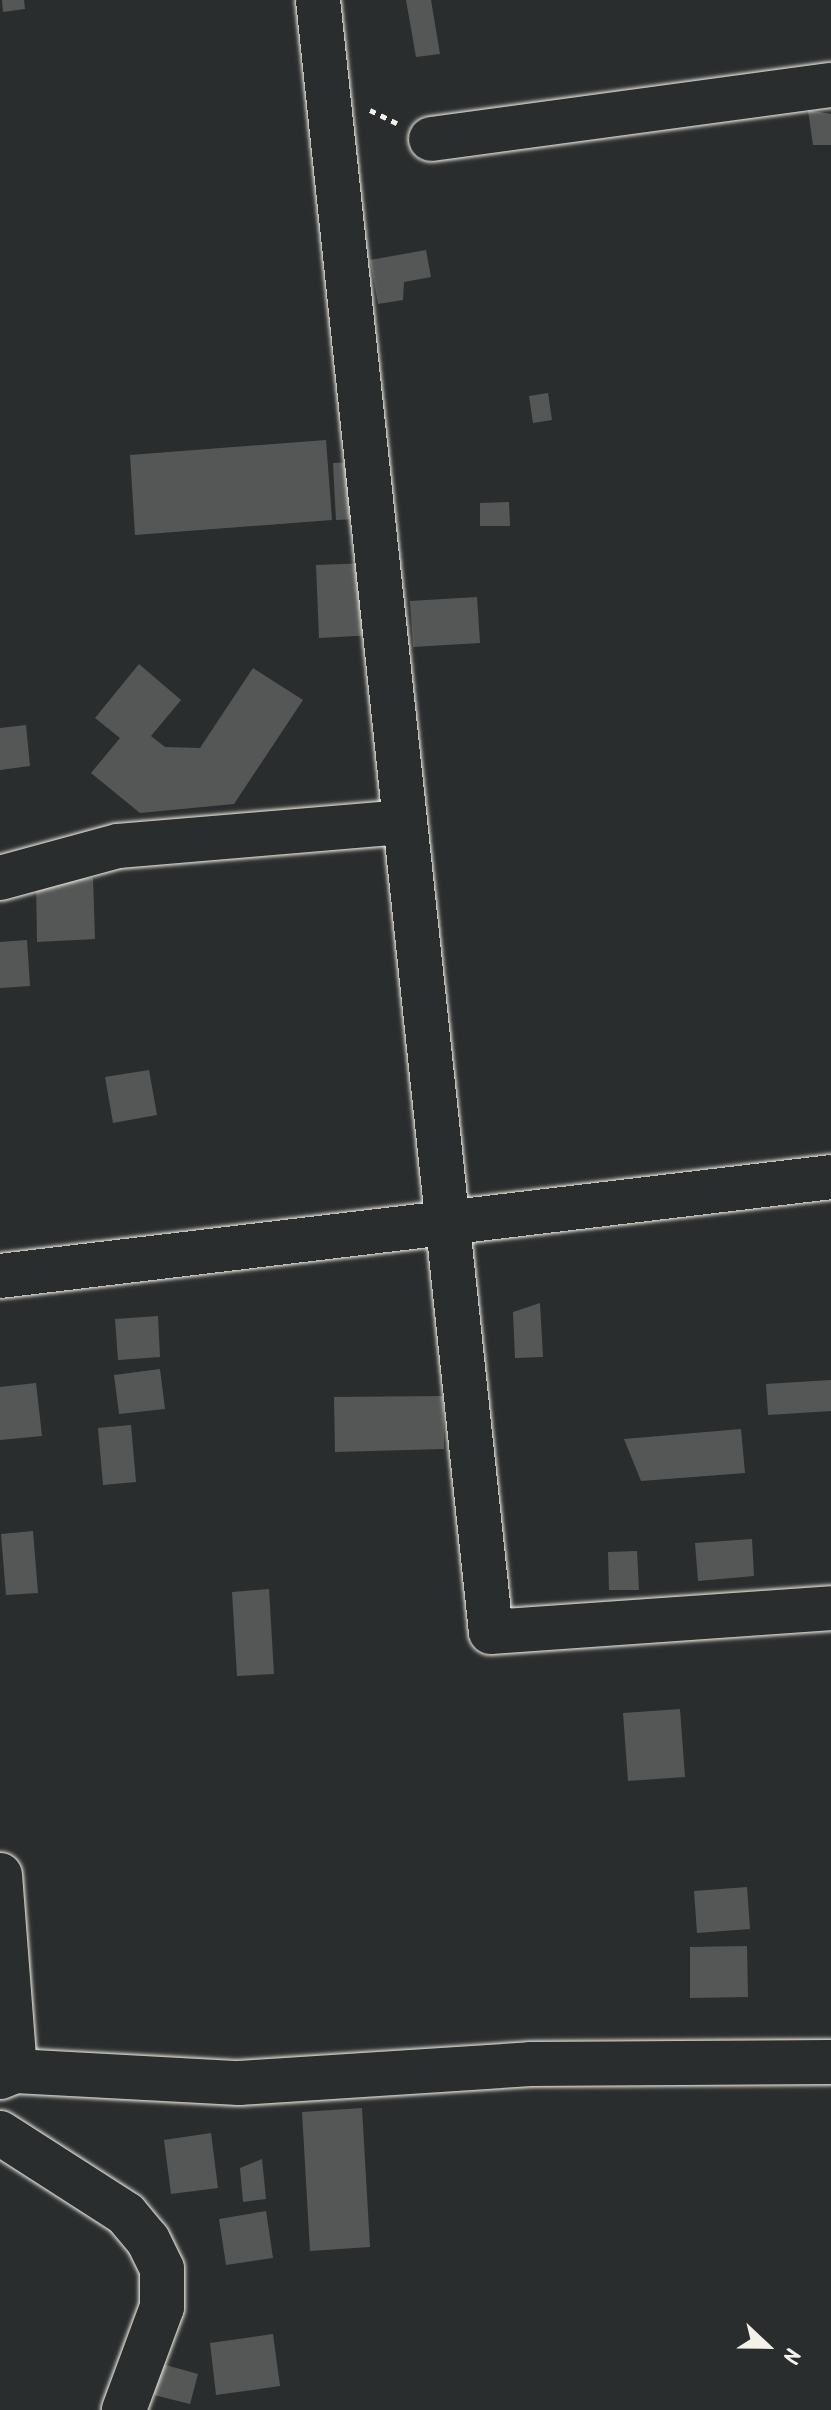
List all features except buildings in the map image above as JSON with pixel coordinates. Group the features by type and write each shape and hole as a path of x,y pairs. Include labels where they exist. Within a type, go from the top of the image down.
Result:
{"street":[{"path":"318,0 491,1632 831,1608"},
{"path":"431,139 831,85"},
{"path":"0,878 118,846 405,822"},
{"path":"0,1276 831,1177"},
{"path":"0,1875 8,2074 239,2083 530,2064 831,2062"},
{"path":"0,2133 126,2214 148,2240 162,2269 162,2307 124,2410"}],"path":[{"path":"327,90 431,139"}]}
